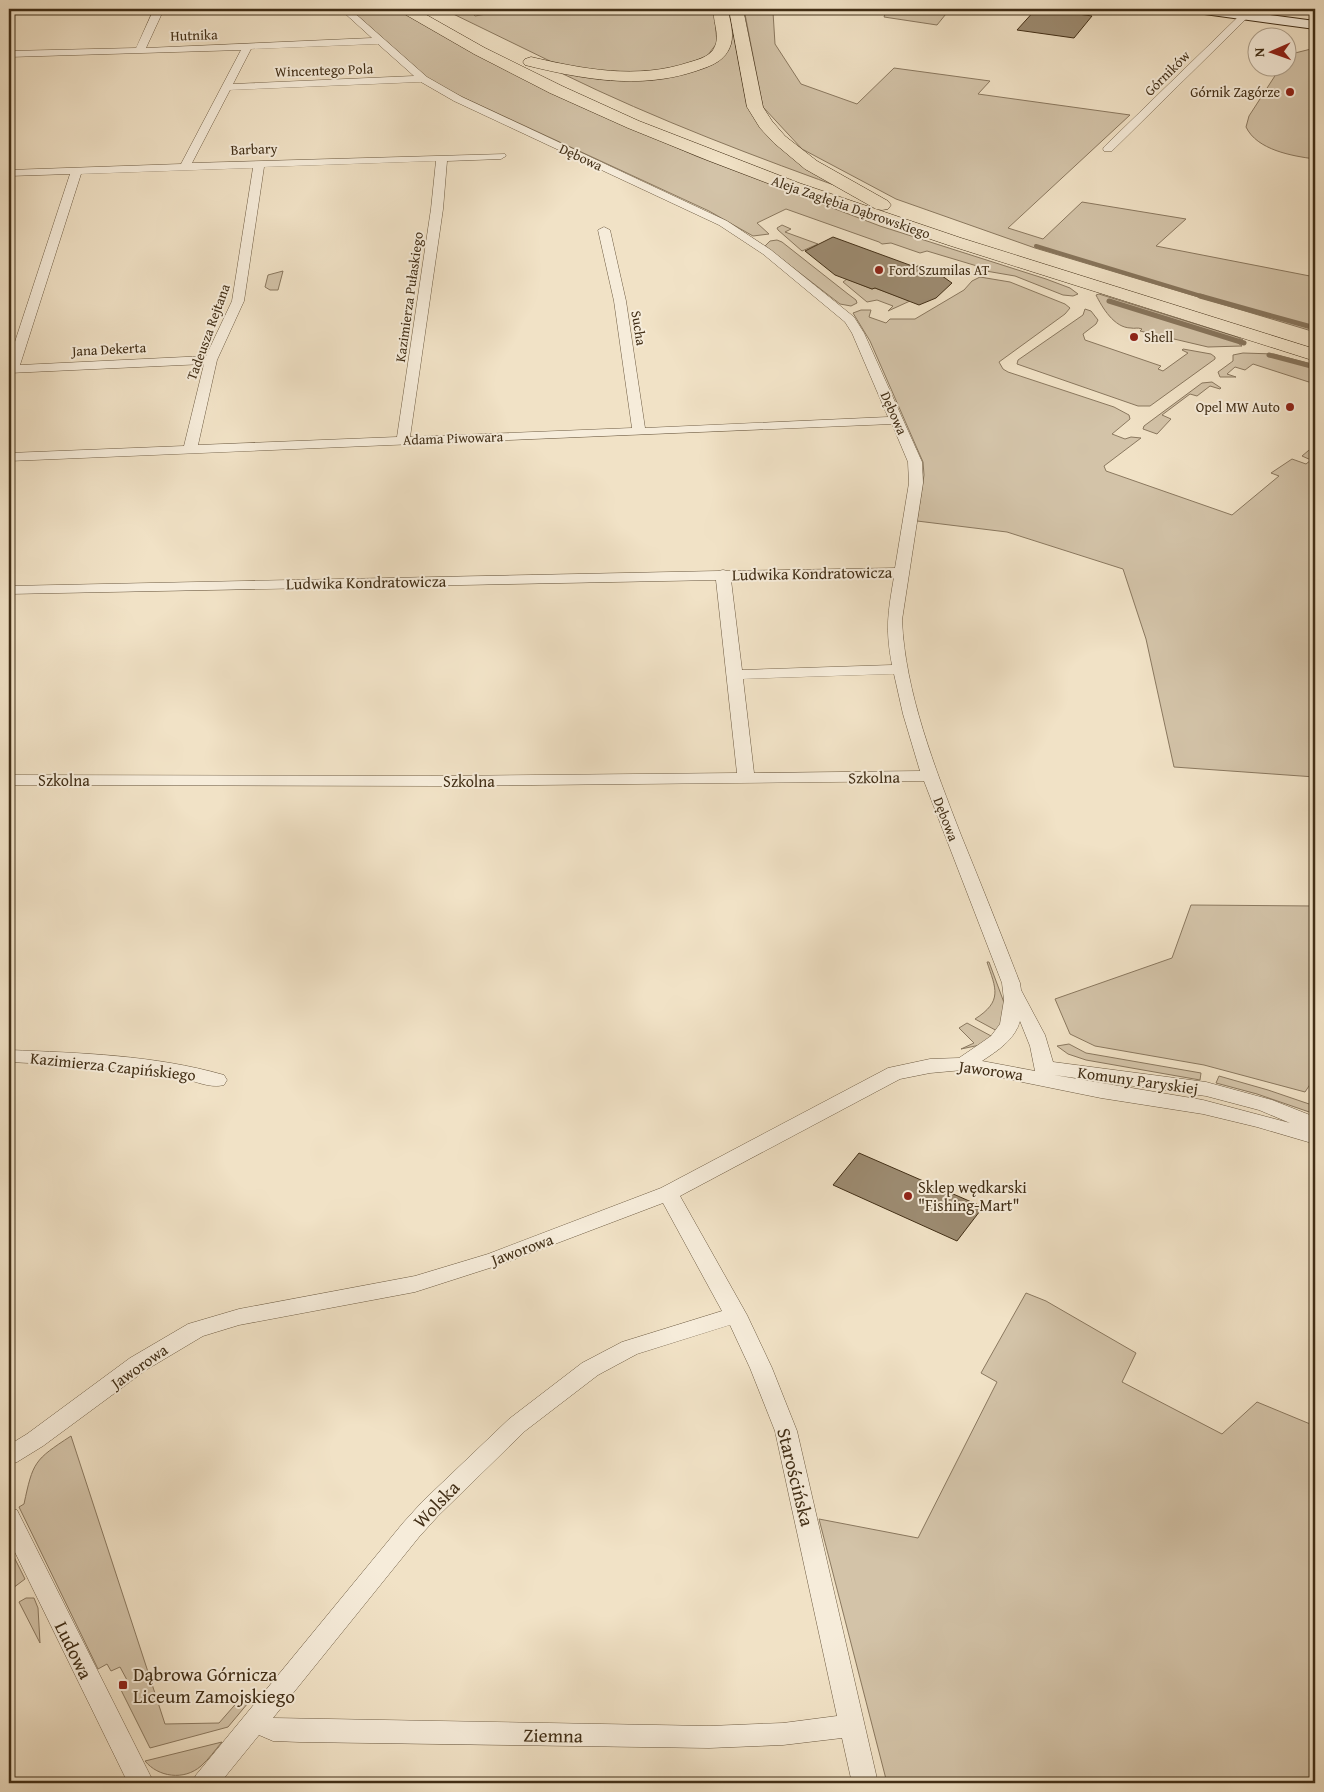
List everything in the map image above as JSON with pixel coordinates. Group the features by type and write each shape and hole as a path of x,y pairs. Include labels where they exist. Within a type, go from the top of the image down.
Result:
{"main road":[{"name":"Aleja Zagłębia Dąbrowskiego","path":"406,9 459,39 597,108 706,154 924,233 1315,355"},
{"name":"Aleja Zagłębia Dąbrowskiego","path":"432,9 531,62 608,100 776,168 975,237 1315,342"},
{"path":"531,62 579,73 611,76 647,76 683,70 708,61 721,51 725,40 720,9"},
{"path":"736,9 755,107 764,121 786,145 810,163 890,209"},
{"path":"1197,9 1315,20"},
{"path":"1240,12 1315,25"}],"street":[{"path":"140,51 159,9"},
{"name":"Dębowa","path":"346,9 423,79 466,103 709,216 753,242 809,285 850,320 858,333 898,420 915,462 917,475 901,572 894,630 911,714 930,776 1011,984 1014,1012 1012,1022 1002,1037 963,1064"},
{"name":"Górników","path":"1108,149 1148,113 1240,12"},
{"name":"Hutnika","path":"9,54 140,51 380,41"},
{"path":"185,166 247,47"},
{"name":"Wincentego Pola","path":"226,87 423,79"},
{"name":"Barbary","path":"9,173 501,156"},
{"name":"Kazimierza Pułaskiego","path":"404,440 442,158"},
{"name":"Tadeusza Rejtana","path":"190,450 211,360 238,301 259,164"},
{"path":"10,369 77,170"},
{"name":"Sucha","path":"604,230 620,300 639,431"},
{"name":"Jana Dekerta","path":"10,369 211,360"},
{"name":"Adama Piwowara","path":"9,457 823,425 898,420"},
{"name":"Ludwika Kondratowicza","path":"9,590 723,574 901,572"},
{"name":"Ludwika Kondratowicza","path":"723,574 746,779"},
{"path":"734,675 901,669"},
{"name":"Szkolna","path":"9,780 451,781 930,776"},
{"path":"1011,984 1039,1041 1045,1073"},
{"name":"Kazimierza Czapińskiego","path":"9,1056 193,1072 216,1080"},
{"name":"Jaworowa","path":"9,1456 35,1440 138,1364 196,1330 247,1316 393,1290 432,1280 495,1259 668,1193 887,1076 930,1066 963,1064 1045,1073"},
{"name":"Komuny Paryskiej","path":"1045,1073 1171,1083 1206,1089 1265,1105 1315,1125"},
{"name":"Komuny Paryskiej","path":"1045,1073 1101,1091 1212,1109 1315,1137"},
{"name":"Starościńska","path":"668,1193 736,1315 764,1372 786,1431 865,1783"},
{"name":"Wolska","path":"205,1783 430,1508 517,1426 574,1380 618,1354 736,1315"},
{"name":"Ludowa","path":"9,1517 141,1783"},
{"name":"Ziemna","path":"254,1722 273,1730 300,1731 709,1737 783,1734 853,1725"}],"shaded area":[{"path":"350,9 397,9 449,39 577,104 696,156 880,226 1046,279 1070,288 1078,294 1073,296 1063,295 1015,276 980,270 977,266 927,251 920,253 891,243 882,244 786,209 757,223 769,234 753,236 709,211 460,96 430,80"},
{"path":"443,9 468,9 475,16 492,13 488,9 714,9 717,43 707,56 675,69 614,74 556,64"},
{"path":"727,9 730,9 761,122 856,193 707,137 634,107 561,73 587,77 701,67 731,34"},
{"path":"744,9 776,9 773,12 775,44 801,84 857,104 894,68 990,81 978,94 1130,115 1008,228 1043,239 1082,202 1186,219 1156,246 1315,277 1315,332 1035,248 896,199 802,149 763,107"},
{"path":"887,9 950,9 937,25 884,17"},
{"name":"Górnik Zagórze","path":"1315,48 1315,159 1286,154 1267,146 1251,135 1246,127 1249,116 1274,78 1296,78 1296,53"},
{"path":"782,225 791,229 785,232 818,244 802,251 778,230 777,228"},
{"path":"777,240 856,300 857,303 851,306 840,304 765,246 770,241"},
{"path":"283,271 278,290 270,290 265,287 268,275"},
{"path":"980,277 1010,282 1065,304 1070,308 1065,314 999,362 1003,369 1008,372 1114,407 1129,415 1130,419 1112,434 1125,439 1131,437 1141,438 1104,466 1106,471 1232,515 1279,476 1271,473 1292,459 1306,464 1311,460 1302,456 1315,445 1315,777 1174,767 1146,639 1123,569 1007,532 917,521 924,475 923,462 870,341 853,313 861,310 871,310 869,317 886,323 890,319 915,319 964,290 972,281"},
{"path":"847,279 910,301 888,311 893,306 877,300 867,302 843,282"},
{"path":"1099,294 1237,337 1243,340 1238,343 1242,346 1208,347 1140,331 1142,329 1140,328 1119,325 1105,311 1096,295"},
{"path":"1085,309 1091,311 1098,320 1096,324 1083,334 1085,340 1161,366 1158,369 1163,371 1188,353 1183,349 1211,354 1215,359 1150,406 1138,406 1017,364 1018,360 1083,315"},
{"path":"1243,353 1274,354 1315,365 1315,384 1253,364 1245,370 1235,367 1227,374 1236,377 1220,377 1218,372 1233,361 1233,355"},
{"path":"1212,382 1221,388 1210,386 1197,396 1190,394 1162,415 1171,419 1157,434 1143,429 1144,426 1202,383"},
{"path":"1315,903 1315,1077 1305,1092 1204,1065 1095,1046 1070,1034 1055,999 1172,958 1191,905 1314,906"},
{"path":"987,962 989,962 1006,1008 999,1032 975,1019 990,1006 995,994 995,987"},
{"path":"967,1023 993,1037 980,1045 961,1049 974,1043 959,1028"},
{"path":"1069,1044 1086,1053 1201,1073 1200,1080 1086,1060 1068,1054 1057,1046"},
{"path":"1219,1076 1315,1106 1315,1114 1257,1094 1216,1083"},
{"path":"1026,1293 1046,1301 1136,1353 1122,1382 1222,1434 1257,1402 1315,1426 1315,1783 887,1783 819,1519 918,1538 997,1382 981,1373"},
{"path":"71,1436 165,1724 219,1723 240,1699 248,1703 228,1727 150,1748 119,1686 127,1680 120,1667 111,1671 107,1664 98,1669 19,1507 24,1504 30,1479 37,1463 49,1451"},
{"path":"9,1547 25,1579 13,1588 9,1579"},
{"path":"26,1598 34,1598 38,1608 40,1643 19,1602"},
{"path":"222,1742 201,1766 187,1774 164,1774 145,1761"}],"building":[{"path":"1036,9 1092,16 1074,38 1017,30"},
{"name":"Ford Szumilas AT","path":"833,237 915,267 918,266 938,273 952,283 936,298 919,305 835,275 805,251"},
{"name":"Sklep wędkarski \"Fishing-Mart\"","path":"859,1153 983,1207 957,1241 833,1185"}],"waterway":[{"path":"1036,246 1204,297"},
{"path":"1200,296 1315,328"},
{"path":"1109,301 1244,343"},
{"path":"1269,355 1315,367"}],"place":[{"name":"Górnik Zagórze","path":"1290,92"},
{"name":"Ford Szumilas AT","path":"879,270"},
{"name":"Shell","path":"1134,337"},
{"name":"Opel MW Auto","path":"1290,407"},
{"name":"Sklep wędkarski \"Fishing-Mart\"","path":"908,1196"},
{"name":"Dąbrowa Górnicza Liceum Zamojskiego","path":"123,1685"}]}
